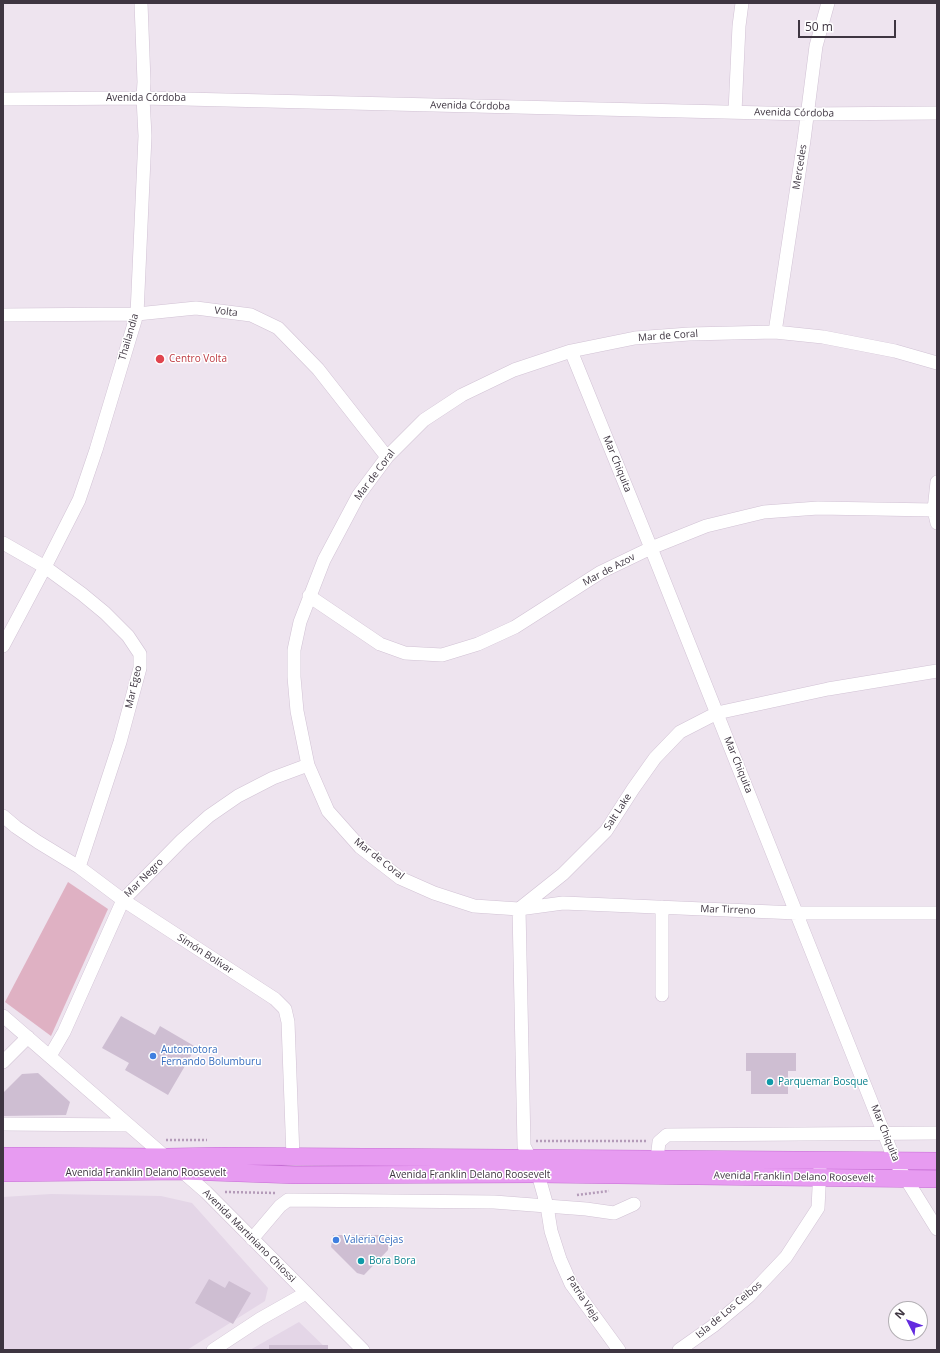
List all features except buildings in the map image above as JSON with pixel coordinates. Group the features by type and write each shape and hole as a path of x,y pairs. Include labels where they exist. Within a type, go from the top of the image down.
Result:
{"main road":[{"name":"Avenida Franklin Delano Roosevelt","path":"3,1156 937,1161"},
{"name":"Avenida Franklin Delano Roosevelt","path":"3,1173 183,1171 295,1175 538,1174 937,1178"}],"street":[{"name":"Thailandia","path":"3,646 79,500 96,450 137,314 145,136 142,98 144,82 141,3"},
{"path":"735,112 739,26 742,3"},
{"name":"Mercedes","path":"775,332 816,46 828,3"},
{"name":"Avenida Córdoba","path":"3,99 142,98 807,114 937,114"},
{"name":"Volta","path":"3,315 137,314 196,308 251,315 278,328 318,370 387,457"},
{"name":"Mar de Coral","path":"519,908 474,906 434,893 400,878 360,847 328,811 308,764 297,711 294,650 298,629 309,596 324,560 358,496 387,457 424,420 462,395 514,370 571,351 635,338 689,334 775,332 823,337 888,350 937,363"},
{"name":"Mar Chiquita","path":"571,351 895,1161 937,1229"},
{"path":"937,482 934,510 937,523"},
{"name":"Mar de Azov","path":"309,596 380,644 405,653 442,655 478,644 515,627 601,572 651,548 706,526 764,512 818,508 934,510"},
{"name":"Mar Egeo","path":"3,543 45,567 82,594 105,613 128,636 140,654 140,668 120,742 79,866"},
{"name":"Salt Lake","path":"519,908 563,874 606,831 655,758 680,732 717,713 828,689 937,671"},
{"name":"Mar Negro","path":"50,1056 64,1032 123,900 182,840 209,816 245,792 273,778 308,764"},
{"name":"Simón Bolívar","path":"3,816 38,842 79,866 123,900 275,1000 285,1009 288,1022 293,1157"},
{"name":"Mar Tirreno","path":"519,908 563,903 797,913 937,913"},
{"path":"662,907 662,995"},
{"path":"519,908 524,1146 530,1158"},
{"name":"Avenida Martiniano Chiossi","path":"3,1016 168,1157 206,1192 363,1350"},
{"path":"3,1062 28,1037"},
{"path":"3,1124 128,1124"},
{"path":"657,1159 659,1142 667,1135 937,1133"},
{"name":"Patria Vieja","path":"530,1158 538,1174 547,1206 551,1231 560,1259 571,1284 619,1350"},
{"name":"Isla de Los Ceibos","path":"679,1350 713,1326 749,1296 786,1257 818,1208 820,1178 819,1160"},
{"path":"252,1239 280,1206 288,1200 486,1202 547,1206 614,1213 634,1204"},
{"path":"213,1350 260,1319 306,1293"}],"shaded area":[{"path":"68,882 108,909 51,1036 5,1002"},
{"path":"51,1194 161,1196 192,1203 268,1288 265,1301 187,1350 3,1350 3,1197"},
{"path":"299,1322 328,1350 250,1350"}],"place":[{"name":"Centro Volta","path":"160,359"},
{"name":"Automotora Fernando Bolumburu","path":"153,1056"},
{"name":"Parquemar Bosque","path":"770,1082"},
{"name":"Valeria Cejas","path":"336,1240"},
{"name":"Bora Bora","path":"361,1261"}]}
